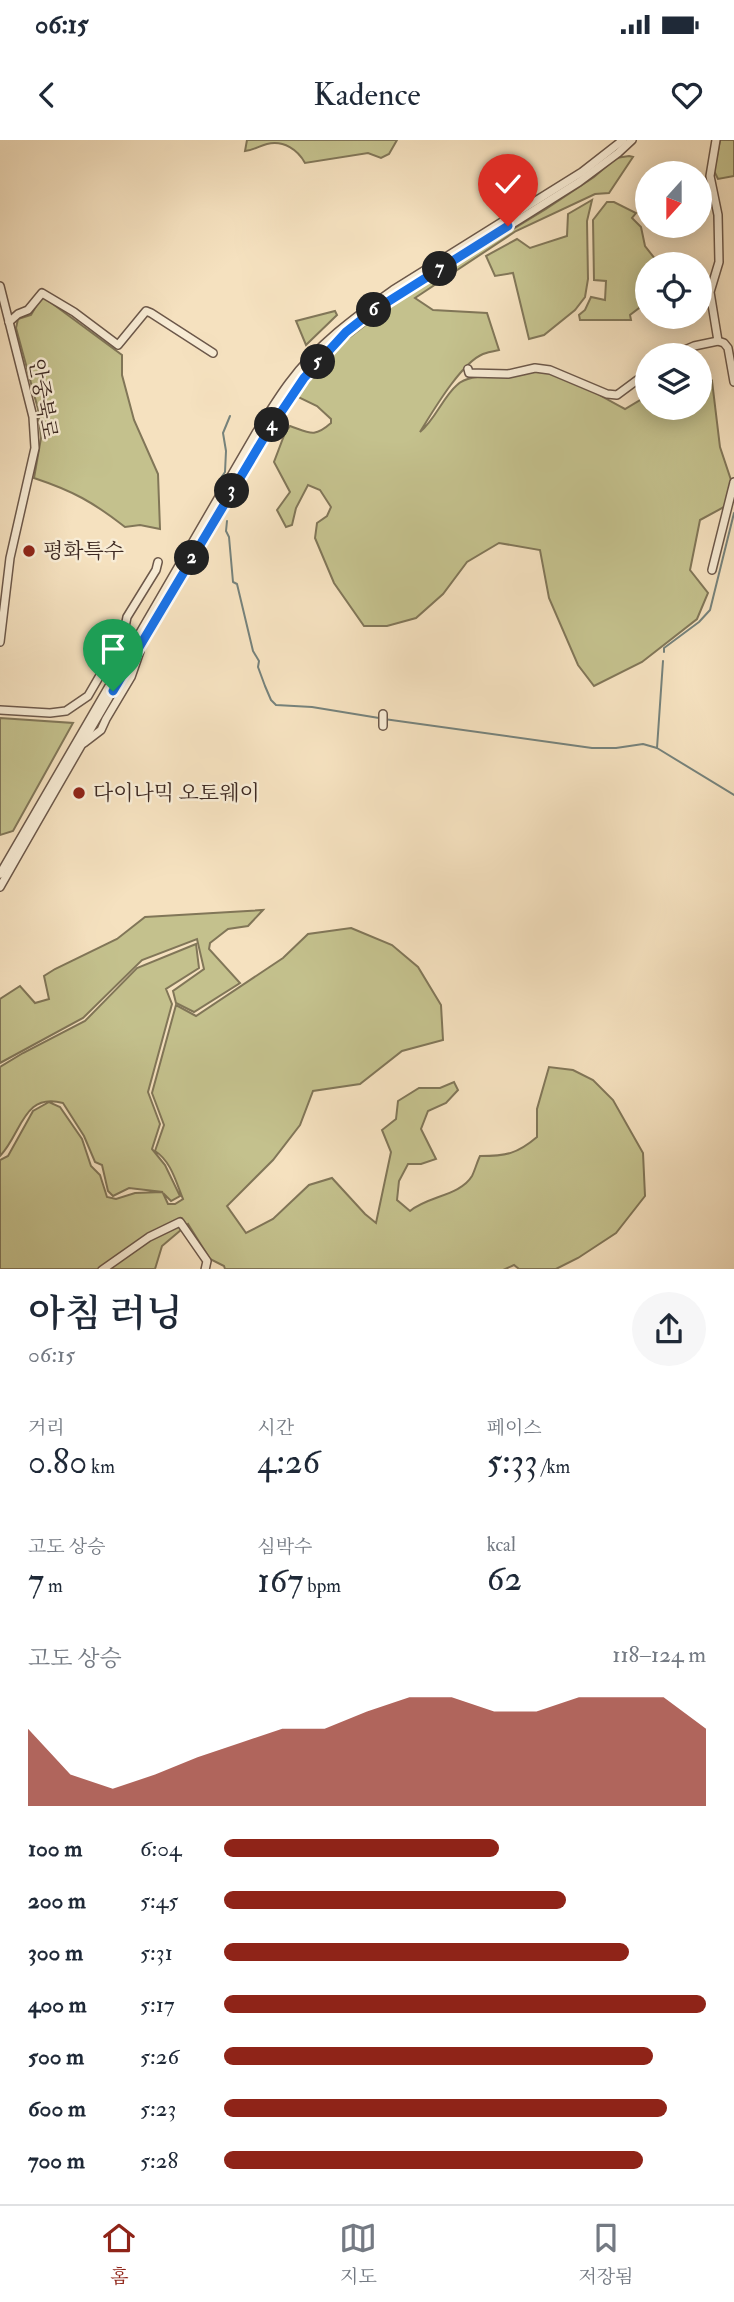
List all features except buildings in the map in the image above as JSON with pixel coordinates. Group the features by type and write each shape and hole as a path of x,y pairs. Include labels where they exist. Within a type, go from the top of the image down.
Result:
{"street":[{"path":"0,874 250,444 289,383 312,355 393,290 584,171 622,140"},
{"path":"0,887 145,635 289,397 304,378 346,332 370,313 579,182 632,140"},
{"path":"716,140 710,176 718,215 719,262 710,292 718,341"},
{"name":"안중북로","path":"0,286 33,417 35,447 10,558 0,642"},
{"path":"9,322 28,310 42,293 74,312 118,345 146,311 213,353"},
{"path":"708,343 724,343 734,382"},
{"path":"468,369 469,373 483,374 508,374 535,368 550,370 607,394 617,395 635,382"},
{"path":"712,570 734,482"},
{"path":"0,710 50,713 66,711 88,696 122,642 127,617 156,570 158,562"},
{"path":"80,746 101,730 134,668 145,635"},
{"path":"383,714 383,726"},
{"path":"102,1269 149,1237 180,1222 207,1261 205,1269"}],"shaded area":[{"path":"247,140 397,140 389,154 381,158 368,153 305,163 294,150 279,143 245,151"},
{"path":"720,140 734,140 734,176 718,179 714,171"},
{"path":"633,157 609,193 595,194 516,231 415,298 433,310 487,313 499,350 483,354 466,367 448,388 420,432 452,390 471,378 503,376 531,370 547,371 625,409 635,403 635,420 712,420 712,381 720,447 732,483 724,507 700,520 690,570 708,593 697,619 642,662 594,686 578,665 549,598 540,550 499,543 467,562 443,594 416,618 387,626 364,626 334,583 315,538 317,523 327,516 331,507 320,490 308,485 296,508 292,525 286,527 277,510 290,492 274,462 285,433 290,426 316,432 331,423 331,419 317,406 296,396 341,344 408,293 546,209 594,177 616,158"},
{"path":"592,200 587,221 588,279 585,297 575,310 544,335 529,339 513,273 495,276 486,256 517,239 530,248 567,236 568,214"},
{"path":"607,202 614,202 635,212 632,218 635,221 635,238 643,238 650,252 635,252 635,311 630,315 631,320 580,320 579,315 585,310 591,297 605,300 606,281 594,280 593,220"},
{"path":"42,296 122,355 122,375 134,420 158,474 160,529 140,525 125,527 82,498 34,478 41,438 38,409 16,328 18,319 31,315"},
{"path":"335,311 337,315 306,345 296,321"},
{"path":"0,718 73,723 13,831 0,835"},
{"path":"263,910 248,926 228,929 210,943 209,949 240,983 194,1012 176,1003 173,991 204,969 197,939 142,960 83,1018 0,1063 0,999 20,986 35,1003 49,999 44,976 117,939 145,917"},
{"path":"351,928 392,945 418,967 441,1005 443,1040 402,1051 360,1084 313,1091 300,1125 273,1160 227,1206 246,1233 273,1219 309,1185 332,1178 376,1223 391,1152 382,1130 396,1119 398,1101 419,1088 440,1088 454,1082 458,1090 446,1103 428,1111 421,1129 436,1159 421,1164 408,1164 399,1181 397,1200 410,1211 460,1188 472,1176 480,1156 511,1153 537,1137 537,1109 549,1067 573,1070 593,1080 613,1100 643,1153 645,1196 616,1233 556,1269 519,1269 514,1265 505,1269 225,1269 210,1259 188,1224 162,1246 155,1269 0,1269 0,1160 8,1156 33,1111 49,1102 60,1107 82,1139 91,1166 100,1175 107,1197 116,1199 135,1193 163,1192 129,1188 113,1196 108,1191 102,1165 95,1162 84,1136 63,1103 50,1101 39,1103 31,1109 0,1156 0,1067 85,1021 137,968 196,944 199,968 166,989 172,1004 148,1092 160,1124 152,1149 165,1165 180,1196 171,1201 163,1193 168,1204 175,1204 183,1199 169,1166 155,1151 164,1125 152,1093 176,1005 196,1016 283,958 308,934"}],"waterway":[{"path":"216,491 225,472 223,433 230,416"},
{"path":"664,652 664,648 699,622 710,610 734,513"},
{"path":"227,521 233,582 237,584 253,651 259,661 258,667 271,700 276,705 312,707 379,718"},
{"path":"663,661 657,748 734,795"},
{"path":"384,719 592,748 643,744 657,748"}],"place":[{"name":"평화특수","path":"29,551"},
{"name":"다이나믹 오토웨이","path":"79,793"}],"route":[{"path":"113,691 265,436 304,378 346,332 370,313 508,226"}]}
